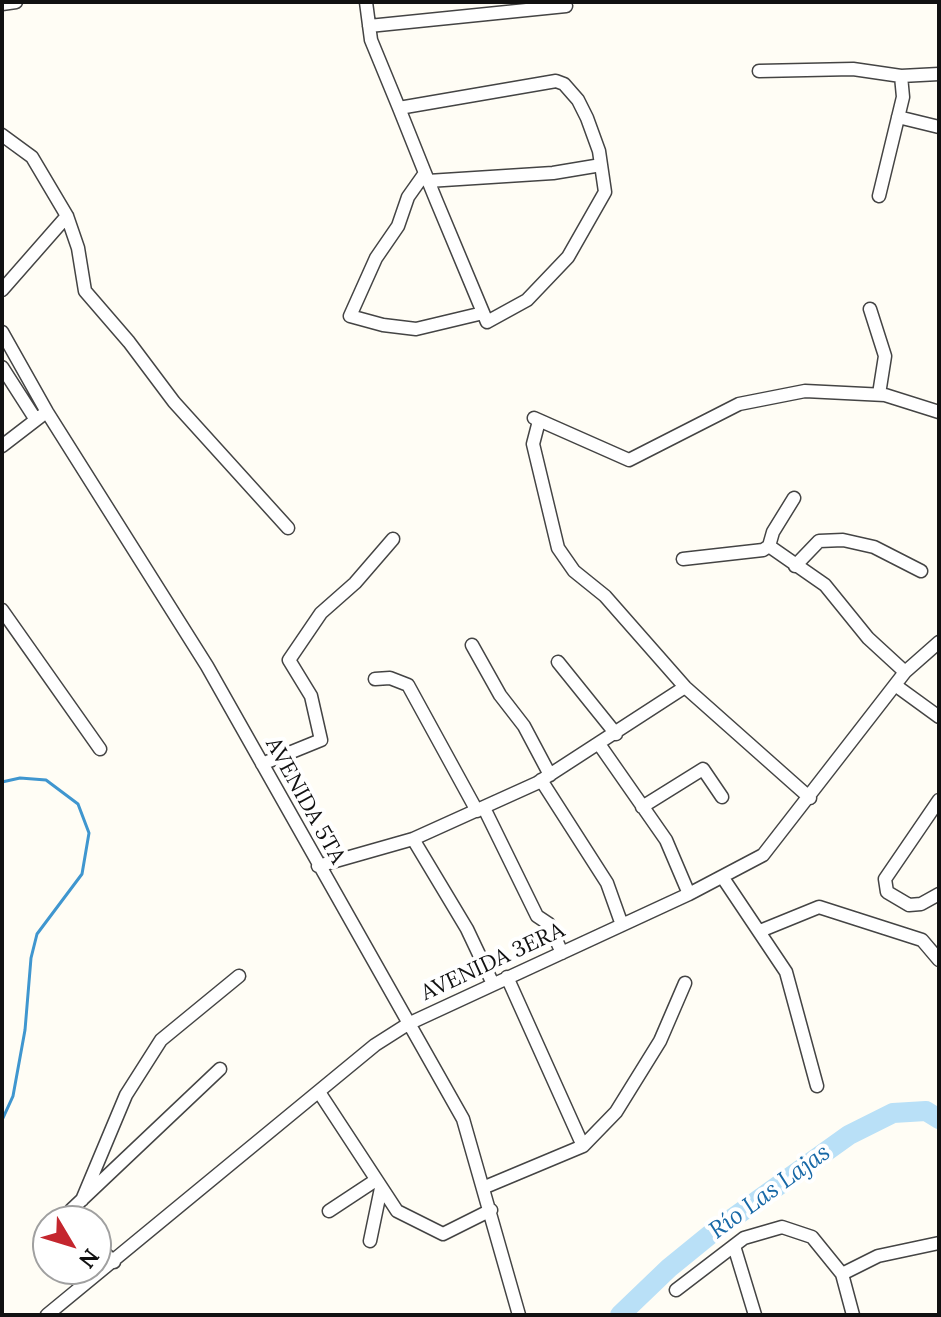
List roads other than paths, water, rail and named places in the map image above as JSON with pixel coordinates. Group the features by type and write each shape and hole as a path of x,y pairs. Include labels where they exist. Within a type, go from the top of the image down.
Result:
{"street":[{"path":"2,4 16,2"},
{"path":"366,2 371,40 487,322 527,300 568,257 605,192 601,165 578,100 564,84 556,81 399,108"},
{"path":"369,26 566,6"},
{"path":"759,71 853,69 901,76 939,74"},
{"path":"879,196 903,97 901,76"},
{"path":"898,117 939,127"},
{"path":"2,135 32,157 67,216 78,248 85,291 129,342 174,402 288,528"},
{"path":"483,313 416,329 383,325 350,316 376,258 398,226 408,197 426,177 553,173 601,165"},
{"path":"2,290 67,216"},
{"path":"870,309 885,356 879,394"},
{"name":"AVENIDA 5TA","path":"2,332 41,416 207,666 463,1119 485,1187 519,1315"},
{"path":"2,367 41,416 2,446"},
{"path":"810,798 685,687 605,596 574,571 558,548 533,444 536,420 629,460 739,404 805,391 879,394 939,412"},
{"path":"769,546 773,532 794,498"},
{"path":"262,764 321,740 311,696 289,660 321,613 355,583 393,539"},
{"path":"795,566 819,541 843,540 874,547 921,571"},
{"path":"683,559 714,558 769,546 825,585 868,638 905,672"},
{"path":"2,610 100,749"},
{"name":"AVENIDA 3ERA","path":"47,1315 375,1045 408,1024 723,878 763,855 905,672 939,642"},
{"path":"472,645 500,695 524,726 546,778 607,883 622,925"},
{"path":"558,662 616,734"},
{"path":"375,679 390,678 408,685 481,809 537,916 549,924 562,953"},
{"path":"895,685 939,717"},
{"path":"318,866 413,839 546,778 685,687"},
{"path":"599,744 666,840 689,894"},
{"path":"642,807 703,769 722,797"},
{"path":"939,800 885,879 887,892 909,905 921,904 939,894"},
{"path":"413,839 467,929 493,984"},
{"path":"723,878 786,972 817,1086"},
{"path":"760,931 819,907 922,940 939,960"},
{"path":"82,1200 126,1095 161,1040 239,976"},
{"path":"507,977 583,1146"},
{"path":"485,1187 583,1146 616,1112 660,1041 685,983"},
{"path":"76,1205 220,1069"},
{"path":"319,1092 397,1211 443,1234 491,1210"},
{"path":"329,1211 378,1184"},
{"path":"370,1241 378,1184"},
{"path":"676,1290 744,1238 782,1227 812,1237 842,1274 853,1315"},
{"path":"842,1274 878,1256 939,1243"},
{"path":"734,1246 755,1315"}],"waterway":[{"path":"2,782 20,778 46,780 78,804 89,833 82,874 37,934 31,958 25,1030 13,1096 2,1120"},
{"name":"Río Las Lajas","path":"620,1315 669,1268 712,1233 849,1135 893,1113 926,1111 939,1119"}]}
